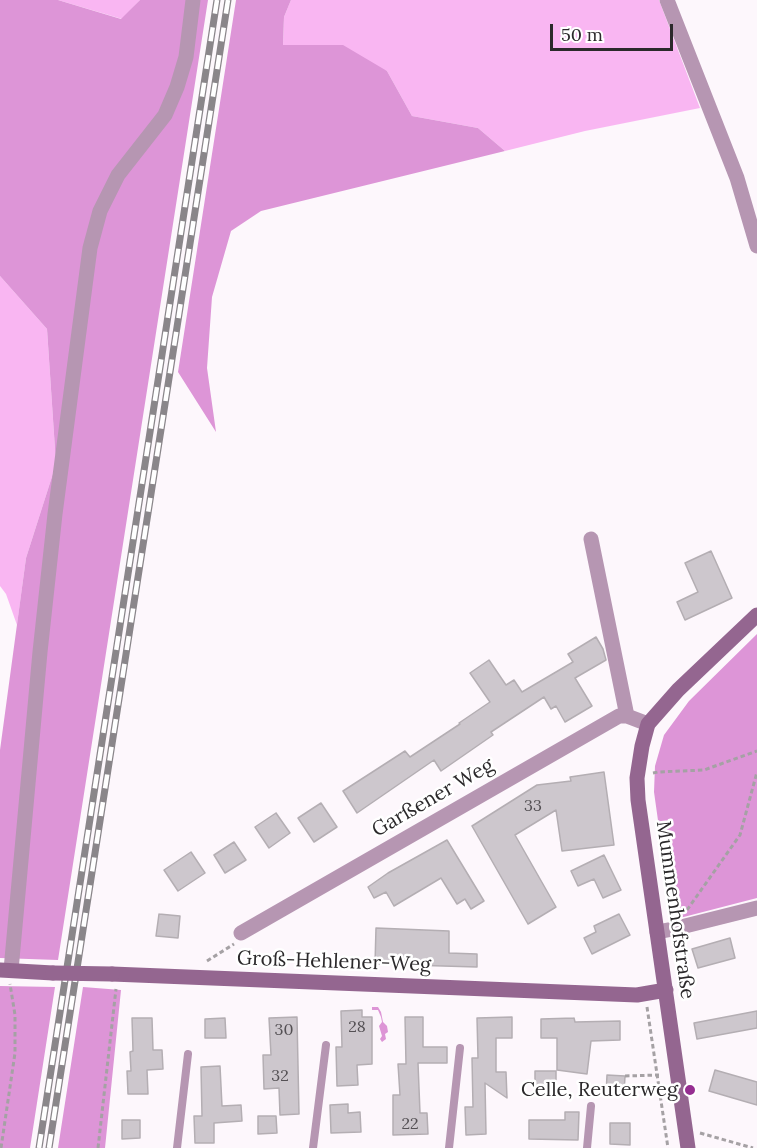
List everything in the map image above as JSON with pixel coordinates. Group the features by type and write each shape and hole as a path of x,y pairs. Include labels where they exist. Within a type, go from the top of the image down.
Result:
{"street":[{"path":"6,970 55,514 90,248 100,211 118,175 165,116 174,96 186,57 193,0"},
{"path":"667,0 736,178 757,246"},
{"path":"591,539 627,716 648,724"},
{"name":"Mummenhofstraße","path":"688,1148 638,800 637,778 648,724 678,690 757,615"},
{"name":"Garßener Weg","path":"241,933 619,716 627,716"},
{"path":"657,932 757,908"},
{"name":"Groß-Hehlener-Weg","path":"6,970 114,981 637,994 666,990"}],"lane":[{"path":"313,1148 326,1046"},
{"path":"449,1148 460,1048"},
{"path":"177,1148 188,1054"},
{"path":"587,1148 591,1106"}],"path":[{"path":"637,778 658,772 704,770 757,751"},
{"path":"673,929 740,835 757,772"},
{"path":"1,1148 15,1053 15,1015 6,970"},
{"path":"98,1148 114,981"},
{"path":"645,994 668,1148"},
{"path":"625,1076 658,1076 678,1073"},
{"path":"686,1129 753,1148"}],"shaded area":[{"path":"0,0 58,0 121,19 140,0 208,0 58,960 0,958 0,750 26,558 56,464 47,329 0,276"},
{"path":"58,0 140,0 122,19"},
{"path":"236,0 291,0 284,17 283,45 343,45 387,71 412,116 478,128 505,151 261,211 231,231 212,297 207,368 216,432 178,372"},
{"path":"291,0 659,0 700,108 585,131 505,151 478,128 412,116 387,71 283,45 284,17"},
{"path":"0,276 47,329 56,464 26,558 17,625 6,594 0,586"},
{"path":"757,634 757,898 672,920 654,792 655,766 664,735 689,701"},
{"path":"0,986 55,987 30,1148 0,1148"},
{"path":"83,987 121,990 105,1148 58,1148"},
{"path":"372,1007 378,1007 383,1022 387,1026 386,1039 382,1042 379,1026 382,1022 381,1017 378,1010 372,1010"}],"building":[{"path":"711,551 732,598 685,620 677,602 698,592 685,563"},
{"path":"596,637 606,660 575,678 592,706 565,722 556,706 551,709 544,697 491,732 493,735 441,771 434,760 357,813 343,791 405,751 410,757 490,702 470,673 489,660 506,685 514,680 522,692 573,662 568,654"},
{"path":"604,772 614,845 562,851 556,810 515,835 556,907 528,924 472,826 537,785 571,781 570,777"},
{"path":"321,803 337,827 314,842 298,818"},
{"path":"276,813 290,833 269,848 255,827"},
{"path":"447,840 484,901 471,909 465,899 457,904 441,878 394,906 386,892 374,898 368,887 388,873"},
{"path":"234,842 246,860 225,873 214,855"},
{"path":"191,852 205,873 178,891 164,870"},
{"path":"604,855 621,890 603,898 594,879 578,886 571,871"},
{"path":"159,914 180,916 178,938 156,936"},
{"path":"619,914 630,935 592,954 584,938 596,932 594,926"},
{"path":"376,928 449,931 449,953 477,954 477,967 375,964"},
{"path":"730,938 735,958 698,968 692,949"},
{"path":"362,1010 362,1017 372,1017 372,1064 357,1065 358,1085 337,1086 336,1047 342,1047 341,1011"},
{"path":"757,1011 757,1028 697,1039 694,1023"},
{"path":"297,1017 299,1114 280,1115 279,1088 264,1089 263,1055 271,1055 269,1018"},
{"path":"405,1017 423,1017 423,1047 447,1047 447,1063 418,1063 420,1113 427,1113 428,1134 393,1135 393,1095 400,1095 398,1064 406,1064"},
{"path":"512,1017 512,1038 496,1038 496,1072 506,1072 507,1098 485,1083 486,1134 466,1135 465,1107 473,1107 472,1058 478,1058 477,1018"},
{"path":"132,1018 152,1018 153,1050 162,1050 163,1069 147,1070 148,1094 128,1094 127,1071 131,1071 130,1052 133,1051"},
{"path":"225,1018 226,1038 205,1038 205,1019"},
{"path":"574,1018 575,1022 620,1021 620,1040 591,1041 587,1074 557,1070 557,1038 541,1038 541,1019"},
{"path":"220,1066 222,1106 241,1105 242,1121 214,1123 214,1143 195,1143 194,1116 202,1116 201,1067"},
{"path":"715,1070 757,1082 757,1105 709,1091"},
{"path":"535,1071 556,1071 556,1093 535,1093"},
{"path":"607,1075 625,1076 624,1095 606,1095"},
{"path":"348,1104 348,1113 360,1112 361,1132 331,1133 330,1105"},
{"path":"565,1112 579,1112 578,1140 529,1139 529,1120 565,1120"},
{"path":"258,1116 276,1116 277,1133 258,1134"},
{"path":"122,1120 140,1120 140,1138 122,1139"},
{"path":"610,1123 630,1123 630,1145 610,1144"}],"railway":[{"path":"39,1148 217,0"},
{"path":"49,1148 228,0"}],"place":[{"name":"Celle, Reuterweg","path":"690,1090"}]}
